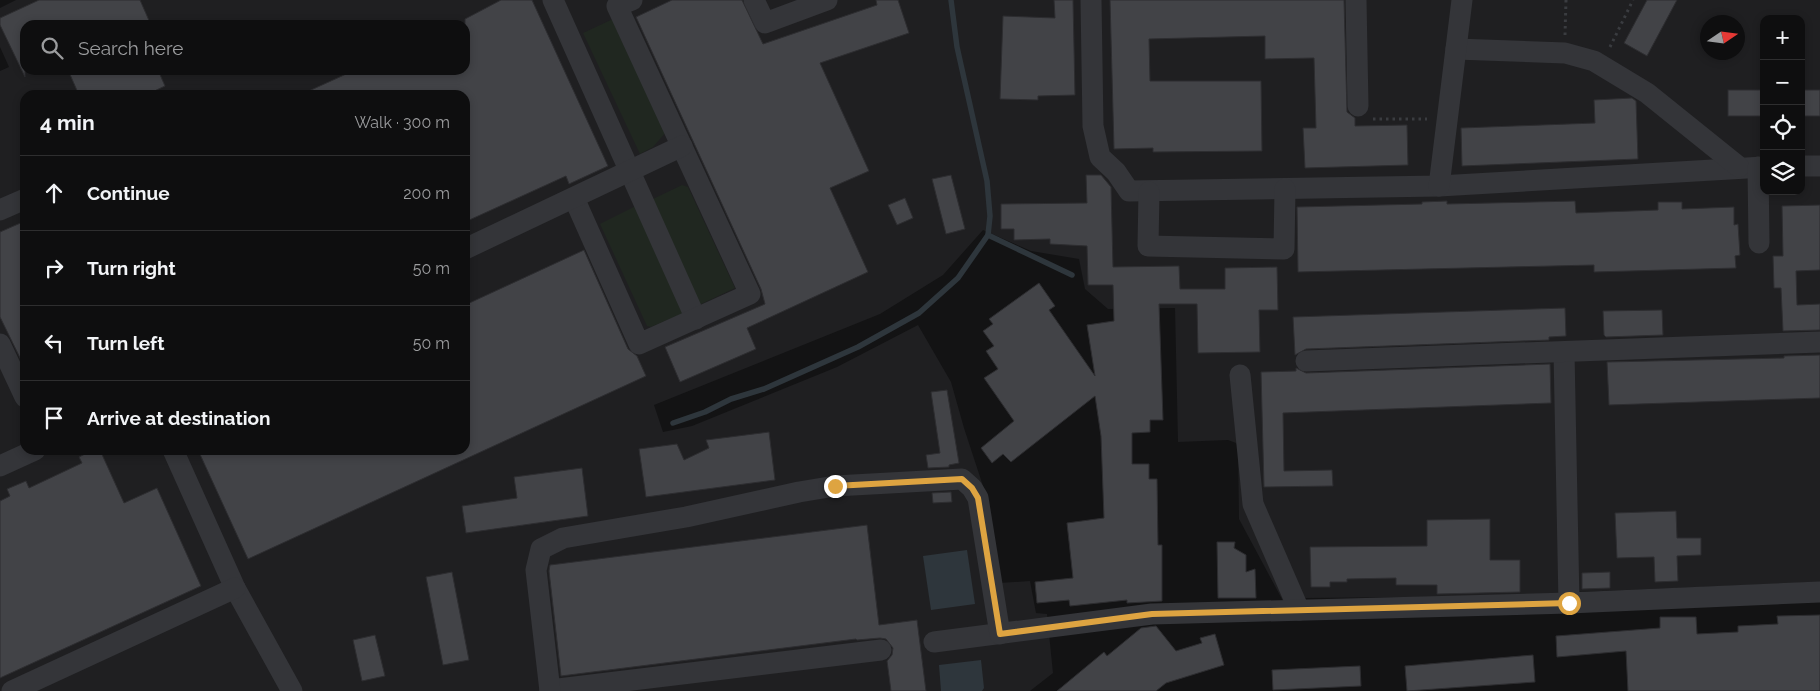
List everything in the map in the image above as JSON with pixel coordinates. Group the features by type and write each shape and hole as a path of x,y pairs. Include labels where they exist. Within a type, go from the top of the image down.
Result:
{"street":[{"path":"553,0 696,319"},
{"path":"574,198 639,344 750,294 618,6 632,0"},
{"path":"754,0 765,23 827,0"},
{"path":"1091,0 1094,126 1100,156 1116,172 1129,190 1149,192 1439,186 1753,167"},
{"path":"1356,0 1358,106"},
{"path":"1439,186 1462,0"},
{"path":"1456,49 1565,53 1594,61 1647,93 1753,167"},
{"path":"470,247 682,146"},
{"path":"1805,166 1820,166"},
{"path":"1753,167 1759,243"},
{"path":"1149,192 1148,246 1284,249 1285,189"},
{"path":"0,210 20,200"},
{"path":"1306,362 1820,342"},
{"path":"0,344 20,386"},
{"path":"1564,352 1569,595"},
{"path":"1240,375 1253,504 1296,603"},
{"path":"0,466 24,455"},
{"path":"175,455 235,588 292,691"},
{"path":"881,650 550,690 536,570 541,550 563,538 686,517 835,486 962,479 972,488 978,498 1000,634"},
{"path":"12,691 235,588"},
{"path":"934,642 1152,614 1296,603 1569,595 1820,592"}],"path":[{"path":"1565,53 1566,0"},
{"path":"1601,66 1633,0"},
{"path":"1358,106 1360,114 1364,119 1447,119"}],"shaded area":[{"path":"16,0 1820,0 1820,582 1522,596 1307,598 1283,601 1239,519 1238,447 1236,443 1228,440 1178,442 1175,308 1108,309 1085,289 1079,259 1031,251 983,230 943,275 880,314 654,405 663,432 692,426 837,367 918,325 951,382 984,489 999,583 1030,581 1036,613 1047,614 1053,673 1030,691 0,691 0,71 9,67 0,47 0,8"},
{"path":"613,19 666,132 653,147 640,154 583,33"},
{"path":"682,185 688,187 735,288 697,306 653,199"},
{"path":"636,207 684,313 651,327 647,326 600,224"},
{"path":"967,550 975,604 931,610 923,556"},
{"path":"981,660 984,688 982,691 941,691 939,665"}],"building":[{"path":"39,0 140,0 149,20 20,20 20,67 0,25 0,18"},
{"path":"501,0 532,0 608,166 569,184 566,176 470,220 470,90 311,90 344,75 470,75 470,20 465,19"},
{"path":"672,0 742,0 763,44 877,5 876,0 898,0 909,33 820,63 869,171 830,188 868,272 747,328 756,349 680,382 665,347 765,304 761,289 636,17"},
{"path":"1054,0 1073,0 1075,95 1038,96 1038,100 1000,99 1003,16 1055,18"},
{"path":"1110,0 1344,0 1347,112 1355,118 1355,126 1407,125 1408,165 1305,168 1303,128 1316,128 1314,58 1265,59 1265,36 1149,39 1150,81 1261,81 1262,151 1153,152 1153,148 1114,149"},
{"path":"1647,0 1677,0 1647,56 1624,43"},
{"path":"70,75 160,75 165,86 157,90 77,90"},
{"path":"1728,90 1760,90 1760,116 1728,116"},
{"path":"1805,90 1820,90 1820,116 1805,116"},
{"path":"1632,98 1636,101 1638,159 1462,166 1461,128 1595,123 1594,100"},
{"path":"951,175 965,229 946,234 932,179"},
{"path":"1086,175 1101,175 1111,187 1113,267 1179,266 1180,289 1225,289 1225,268 1277,267 1278,310 1259,310 1260,352 1198,353 1197,304 1159,304 1163,420 1150,420 1150,432 1132,433 1132,464 1149,464 1149,479 1157,479 1158,545 1162,545 1162,601 1127,603 1127,600 1070,606 1069,600 1037,603 1035,582 1073,578 1067,523 1104,518 1101,436 1095,396 1011,462 1003,454 992,463 981,448 1014,421 984,378 998,369 986,351 994,346 983,331 993,324 989,319 1039,283 1055,306 1049,310 1095,376 1087,325 1114,321 1113,285 1088,285 1087,246 1050,244 1050,239 1014,240 1014,229 1001,229 1001,204 1087,203"},
{"path":"905,198 913,218 897,225 888,205"},
{"path":"1447,201 1447,204 1575,201 1576,213 1658,210 1658,202 1682,202 1682,209 1734,207 1734,225 1738,224 1740,255 1735,256 1736,268 1594,272 1594,265 1298,272 1297,207 1422,204 1422,202"},
{"path":"1820,205 1820,270 1796,271 1797,305 1820,304 1820,330 1783,331 1781,288 1774,288 1773,256 1783,256 1782,206"},
{"path":"20,223 20,358 0,317 0,232"},
{"path":"584,250 628,349 637,356 646,376 248,559 200,455 470,455 470,303"},
{"path":"1565,308 1566,336 1549,337 1549,340 1306,349 1295,355 1293,317"},
{"path":"1662,310 1663,335 1606,337 1604,335 1603,311"},
{"path":"1820,355 1820,398 1609,405 1607,362 1784,358 1784,356"},
{"path":"1550,364 1551,403 1283,413 1284,471 1332,470 1333,486 1264,487 1261,372 1296,371 1296,368 1306,373"},
{"path":"947,390 959,463 949,465 949,467 928,468 926,455 940,453 931,392"},
{"path":"769,432 775,480 646,497 639,449 677,444 684,460 709,448 706,440"},
{"path":"83,455 102,455 124,503 157,488 201,586 0,678 0,501 10,496 7,489 26,481 29,488 82,463 79,457"},
{"path":"582,468 588,516 466,533 462,506 517,498 514,477"},
{"path":"951,492 952,502 933,503 932,493"},
{"path":"1676,511 1677,538 1701,538 1701,555 1677,556 1678,581 1655,582 1654,557 1617,558 1615,513"},
{"path":"1490,519 1490,560 1520,560 1520,592 1437,594 1437,585 1396,585 1396,578 1347,579 1347,582 1330,582 1330,587 1311,587 1310,547 1427,546 1427,520"},
{"path":"867,525 879,625 917,620 926,691 891,691 887,661 892,655 893,648 886,639 880,638 856,639 561,676 549,571 550,565"},
{"path":"1217,542 1235,542 1234,548 1246,555 1246,572 1255,569 1256,598 1218,598"},
{"path":"452,572 469,660 443,665 426,577"},
{"path":"1610,572 1610,588 1582,589 1582,573"},
{"path":"1820,615 1820,691 1628,691 1626,651 1557,657 1556,636 1660,628 1660,617 1696,617 1697,634 1738,632 1738,626 1778,624 1777,616"},
{"path":"1156,626 1176,651 1202,643 1200,638 1215,634 1224,665 1166,683 1156,691 1057,691 1104,652 1107,656 1141,628"},
{"path":"375,635 385,676 362,681 353,640"},
{"path":"1533,655 1535,682 1407,691 1405,666"},
{"path":"1360,666 1361,686 1273,690 1272,670"}],"waterway":[{"path":"673,423 705,412 731,399 764,389 858,347 919,313 958,278 988,235 990,216 987,181 957,47 951,0"},
{"path":"988,235 1072,275"}],"route":[{"path":"835,486 962,479 972,488 978,498 1000,634 1152,614 1569,603"}]}
